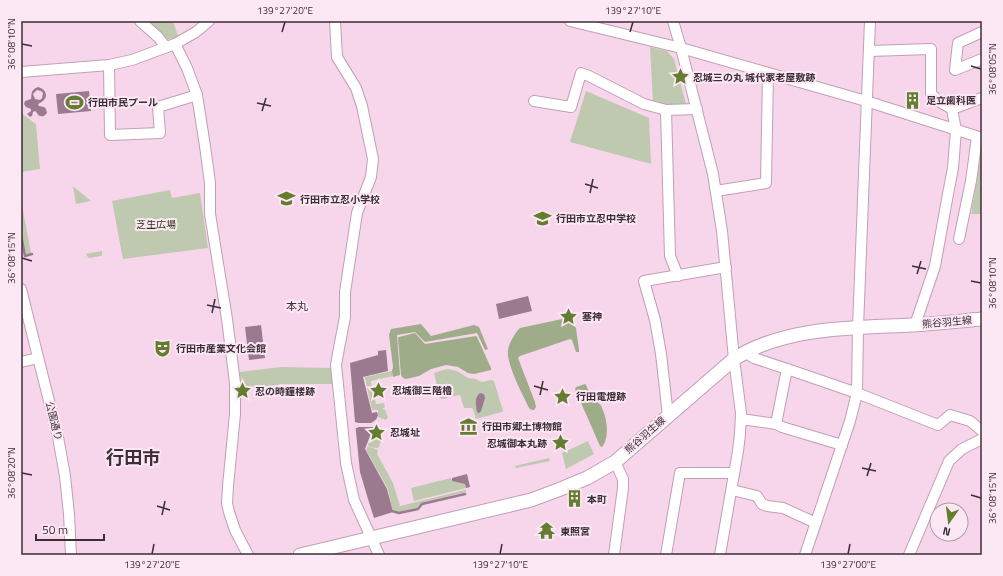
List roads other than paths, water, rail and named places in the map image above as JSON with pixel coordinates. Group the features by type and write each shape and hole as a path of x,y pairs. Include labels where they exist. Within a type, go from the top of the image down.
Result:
{"main road":[{"name":"熊谷羽生線","path":"300,555 314,553 531,500 587,478 615,462 740,355 773,341 797,334 858,327 915,325 982,319"}],"street":[{"path":"140,21 170,46 188,68 197,95 210,183 210,214 227,319 235,383 235,414 227,503 235,530 248,555"},
{"path":"21,72 110,65 132,60 170,46 196,32 209,21"},
{"path":"335,21 337,57 356,88 362,106 373,160 371,176 357,213 345,292 346,317 338,348 336,366 346,463 354,500 379,555"},
{"path":"570,21 681,48 866,101 980,138 960,239"},
{"path":"673,21 713,174 740,355 741,419 739,445 720,555"},
{"path":"805,555 850,421 857,393 858,327 870,21"},
{"path":"982,32 958,43 956,70 982,59"},
{"path":"869,51 931,49 932,94 940,102 952,109 956,130 953,168 935,266 915,325"},
{"path":"110,65 110,135 160,133 158,107 197,95"},
{"path":"534,101 571,107 581,73 644,104 666,110 696,109"},
{"path":"716,191 766,182 768,73"},
{"path":"952,109 982,98"},
{"path":"666,110 670,256 678,276"},
{"path":"668,416 661,354 655,320 644,281 726,267"},
{"name":"公園通り","path":"21,288 58,437 70,514 71,555"},
{"path":"740,355 754,358 857,393 938,425 950,415 970,421 982,430"},
{"path":"21,362 38,358"},
{"path":"776,424 787,369"},
{"path":"741,419 776,424 782,428 842,445"},
{"path":"910,555 949,461 962,449 982,439"},
{"path":"614,555 623,488 623,479 615,462"},
{"path":"666,555 680,473 734,473"},
{"path":"732,490 757,496 762,504 766,506 783,508 816,523"}],"waterway":[{"path":"21,235 25,256 32,254"},
{"path":"392,511 399,513 418,509 422,504 465,494"}],"place":[{"name":"忍城三の丸 城代家老屋敷跡","path":"680,77"},
{"name":"足立歯科医","path":"913,100"},
{"name":"行田市民プール","path":"75,102"},
{"name":"行田市立忍小学校","path":"287,199"},
{"name":"行田市立忍中学校","path":"543,218"},
{"name":"塞神","path":"569,316"},
{"name":"行田市産業文化会館","path":"163,348"},
{"name":"忍城御三階櫓","path":"379,390"},
{"name":"忍の時鐘楼跡","path":"242,391"},
{"name":"行田電燈跡","path":"563,396"},
{"name":"行田市郷土博物館","path":"469,426"},
{"name":"忍城址","path":"377,432"},
{"name":"忍城御本丸跡","path":"560,443"},
{"name":"本町","path":"574,499"},
{"name":"東照宮","path":"547,531"}],"district":[{"name":"本丸","path":"297,306"},
{"name":"行田市","path":"133,457"}],"park label":[{"name":"芝生広場","path":"156,224"}]}
